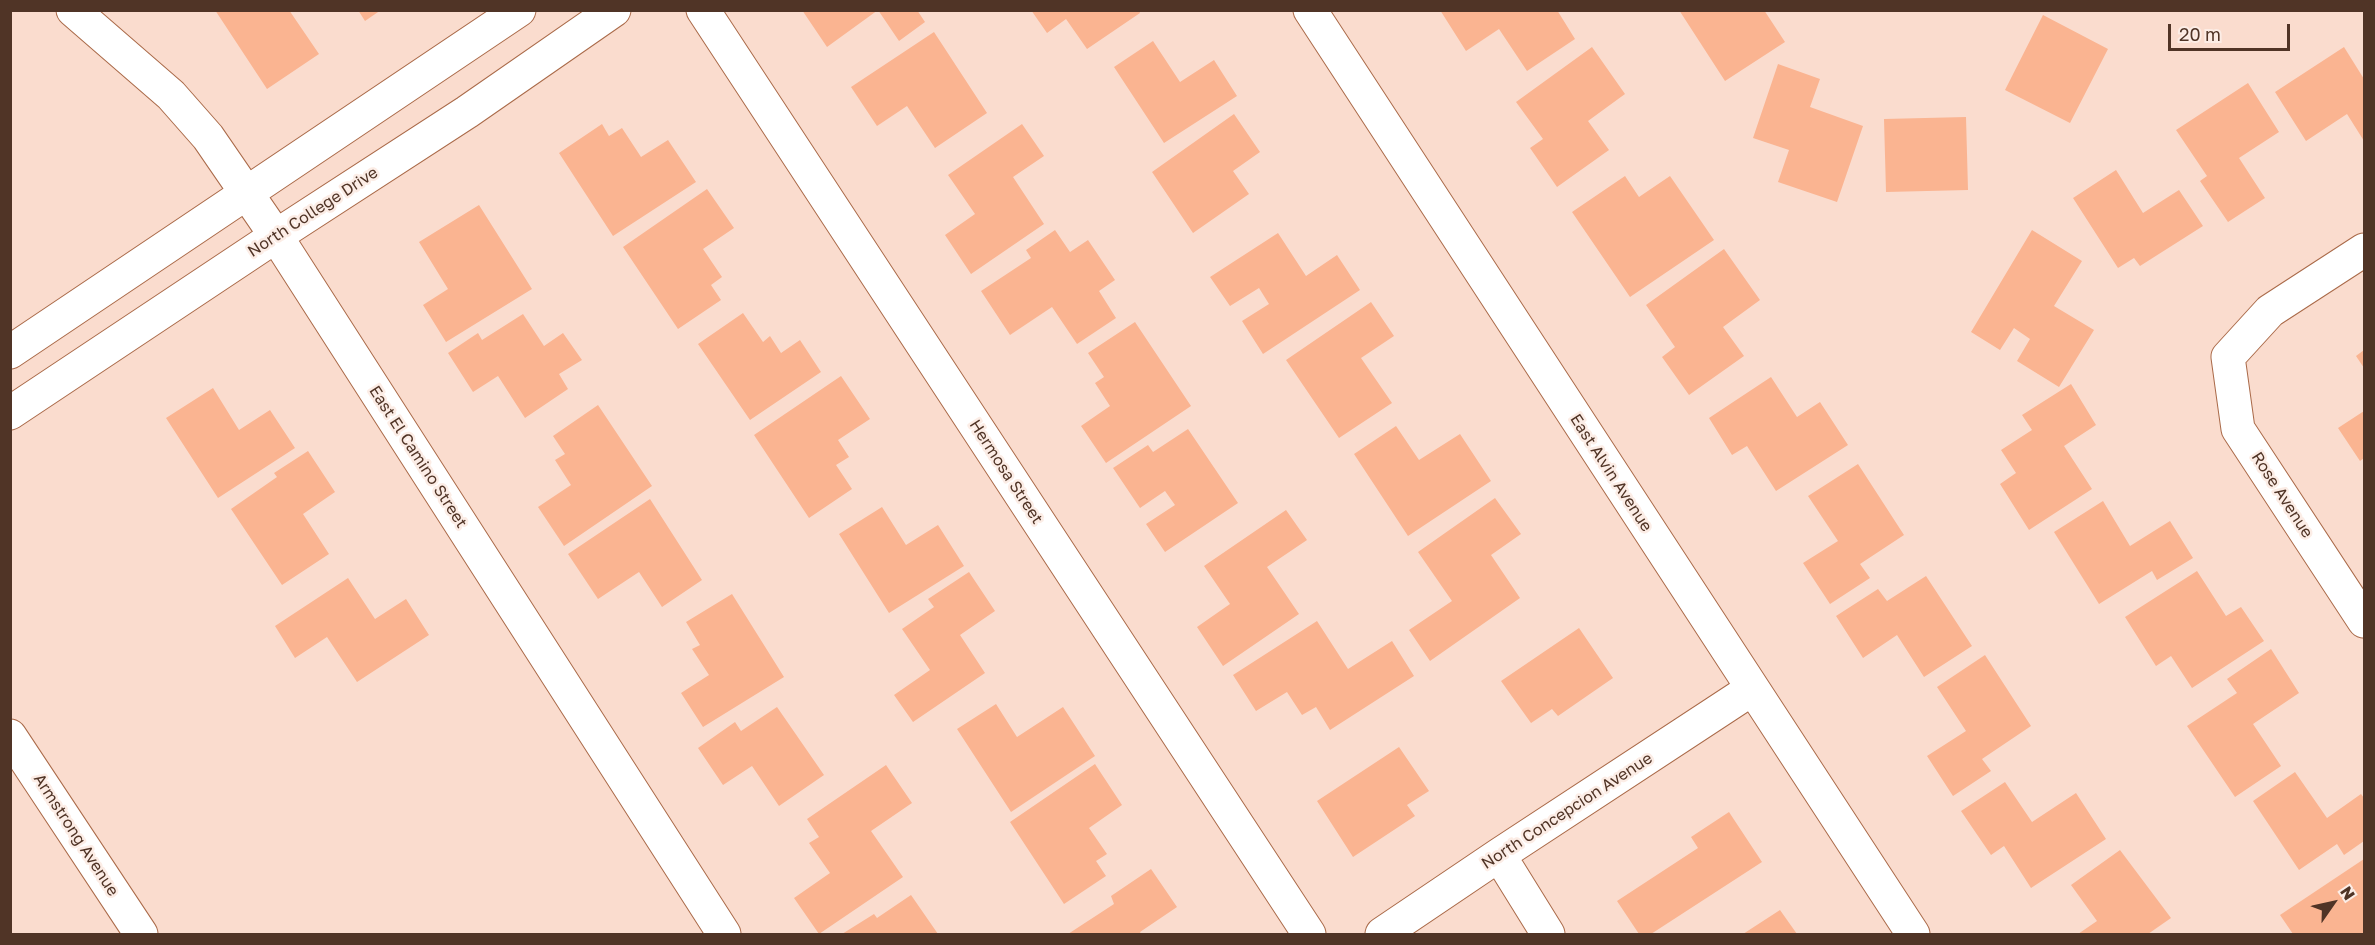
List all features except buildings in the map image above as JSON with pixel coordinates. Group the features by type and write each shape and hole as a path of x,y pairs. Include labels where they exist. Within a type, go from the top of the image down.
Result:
{"street":[{"name":"East El Camino Street","path":"73,10 171,95 208,137 276,236 724,934"},
{"path":"10,352 519,10"},
{"name":"North College Drive","path":"10,413 467,112 614,10"},
{"name":"Hermosa Street","path":"703,10 1309,934"},
{"name":"East Alvin Avenue","path":"1310,10 1913,934"},
{"name":"Rose Avenue","path":"2364,250 2270,311 2228,357 2238,429 2364,621"},
{"name":"North Concepcion Avenue","path":"1382,934 1752,689"},
{"name":"Armstrong Avenue","path":"10,736 141,934"},
{"path":"1499,855 1548,934"}]}
